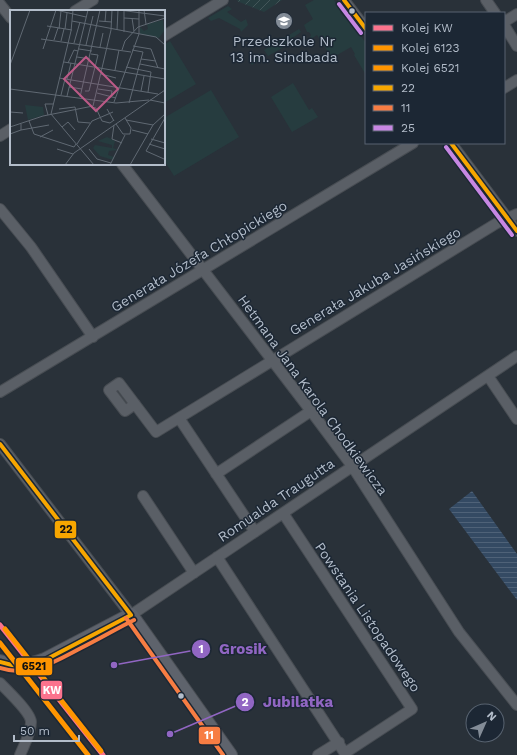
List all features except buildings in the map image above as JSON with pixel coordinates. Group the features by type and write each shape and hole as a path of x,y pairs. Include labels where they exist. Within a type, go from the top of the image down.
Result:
{"street":[{"path":"77,10 93,0"},
{"path":"165,35 210,3 223,0"},
{"path":"344,0 365,28"},
{"path":"486,0 494,12"},
{"path":"0,4 6,18"},
{"path":"505,21 517,14"},
{"path":"505,27 517,46"},
{"path":"505,87 517,80"},
{"path":"0,136 10,130"},
{"name":"Generała Józefa Chłopickiego","path":"0,392 411,144"},
{"path":"452,144 517,231"},
{"name":"Hetmana Jana Karola Chodkiewicza","path":"123,165 352,466 459,632 517,705"},
{"path":"0,209 31,248 93,337"},
{"name":"Generała Jakuba Jasińskiego","path":"135,404 156,432 497,223 517,214"},
{"name":"Romualda Traugutta","path":"131,615 517,356"},
{"path":"488,376 517,419"},
{"path":"216,474 311,411"},
{"path":"179,418 255,532"},
{"path":"0,444 131,615 230,755"},
{"path":"143,496 194,573"},
{"name":"Powstania Listopadowego","path":"282,513 412,709 346,754"},
{"path":"217,558 346,754"},
{"path":"0,662 16,666 32,665 45,660 131,615"},
{"path":"0,683 25,710 31,721 29,732 20,755"},
{"path":"318,755 339,742"}],"green space":[{"path":"282,0 264,12 237,1"},
{"path":"314,0 334,0 341,10 340,12 343,16 345,15 365,42 365,73 351,47 332,58 317,35 311,39 311,35 307,32 304,25 313,19 305,5"},
{"path":"228,6 232,9 227,12 241,22 246,19 248,25 241,32 240,29 219,18 211,21 208,18"},
{"path":"299,29 301,32 291,39 289,44 268,56 264,50"},
{"path":"170,41 196,84 165,102 165,44"},
{"path":"259,53 262,59 252,65 248,60"},
{"path":"293,83 309,110 312,108 318,117 292,132 271,97"},
{"path":"211,90 239,137 174,176 165,162 165,117"}],"water":[{"path":"472,491 517,554 517,600 449,509"}],"rail line":[{"name":"KW","path":"0,625 103,755"},
{"name":"6521","path":"5,629 101,751"},
{"name":"6123","path":"0,643 88,755"}],"transit line":[{"name":"22","path":"344,0 365,28"},
{"name":"25","path":"339,4 361,33"},
{"name":"22","path":"452,144 517,231"},
{"name":"25","path":"446,147 512,235"},
{"name":"22","path":"0,444 131,615"},
{"name":"22","path":"0,662 22,666 45,660 131,615"},
{"name":"11","path":"126,618 223,755"},
{"name":"11","path":"0,668 11,671 22,671 42,667 134,620"}],"place":[{"name":"Przedszkole Nr 13 im. Sindbada","path":"284,21"},
{"name":"Grosik","path":"114,665"},
{"name":"Jubilatka","path":"170,734"}]}
